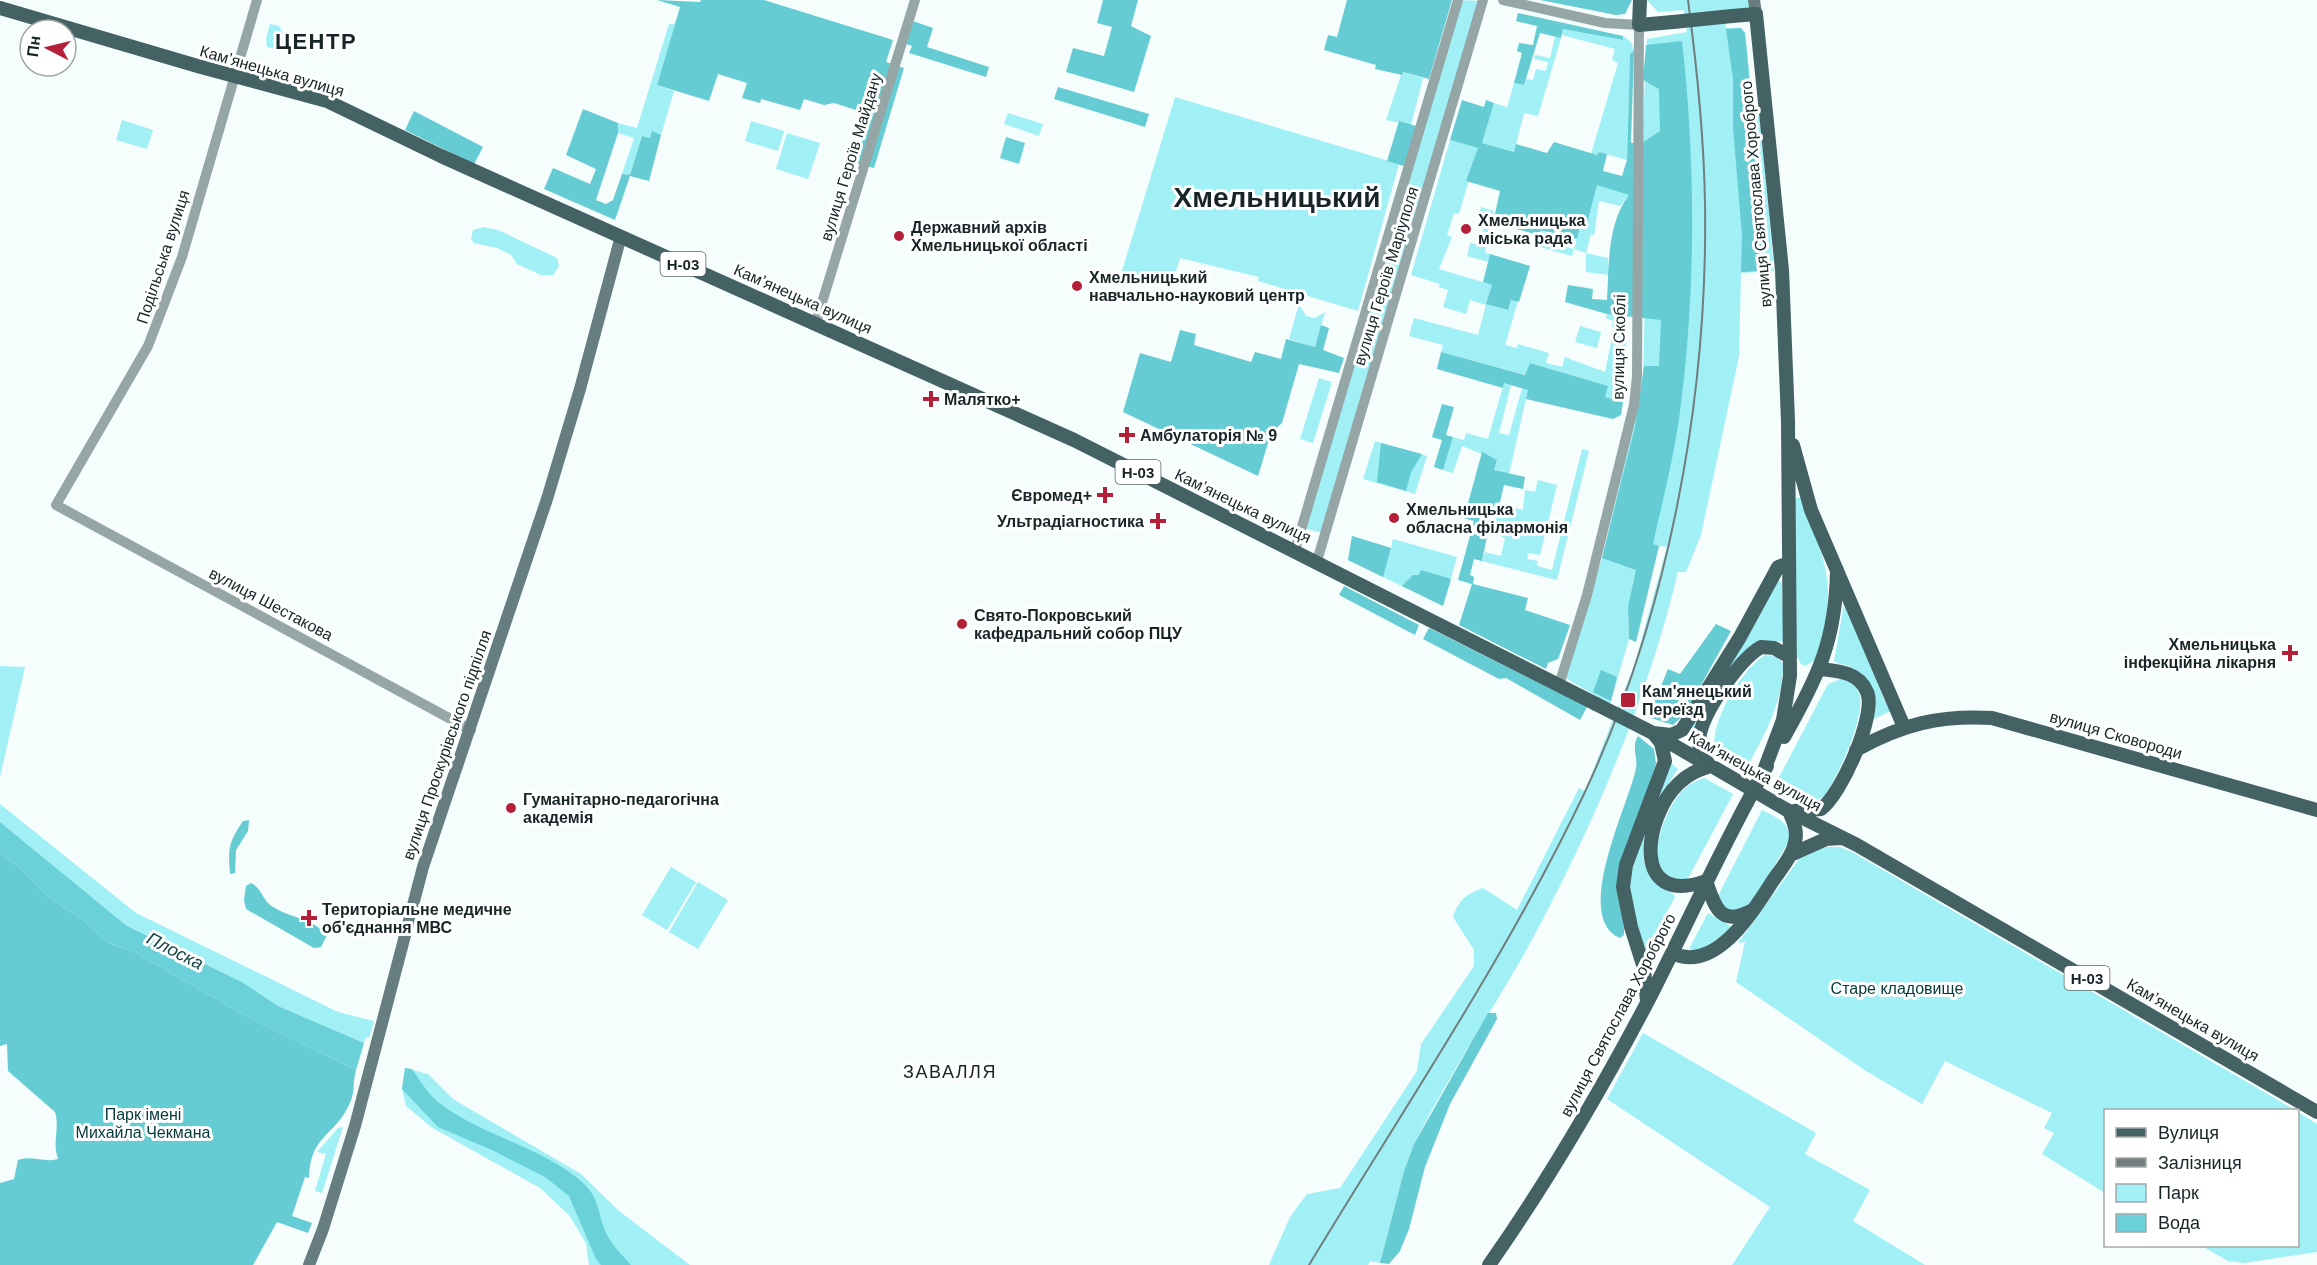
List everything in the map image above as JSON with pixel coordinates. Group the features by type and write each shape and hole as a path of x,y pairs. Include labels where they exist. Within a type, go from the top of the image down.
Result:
{"main road":[{"name":"вулиця Скоблі","path":"1640,0 1640,25"},
{"path":"1640,25 1732,16 1755,7"},
{"name":"вулиця Святослава Хороброго","path":"1755,7 1779,226 1788,421 1790,657 1788,697 1783,720 1763,773"},
{"name":"Камʼянецька вулиця","path":"0,8 304,94 348,109 441,156 816,322 1074,440 1652,732 1788,810 1843,838 2317,1112"},
{"name":"вулиця Проскурівського підпілля","path":"309,1265 323,1229 379,1041 423,867 547,499 580,389 621,236"},
{"name":"вулиця Святослава Хороброго","path":"1489,1265 1530,1208 1612,1068 1672,953 1706,880 1820,669 1834,618 1837,570 1799,474 1788,421"},
{"path":"1652,732 1671,735 1682,730 1734,647 1778,567 1789,563"},
{"path":"1837,570 1904,727"},
{"path":"1755,909 1742,916 1721,914 1716,909 1706,880 1683,887 1665,882 1654,873 1650,854 1654,831 1668,798 1688,775 1713,767 1703,756 1699,738 1717,699 1735,671 1761,647 1774,648 1790,657"},
{"path":"1672,953 1681,958 1701,956 1729,939 1755,909 1790,855 1796,835 1788,810 1815,811 1826,805 1841,787 1856,750 1868,707 1867,690 1851,674 1820,669"},
{"name":"вулиця Сковороди","path":"1856,750 1880,736 1904,727 1964,717 2009,721 2317,810"},
{"path":"1647,1001 1644,968 1631,927 1623,887 1630,854 1665,761 1661,743 1652,732"},
{"path":"1790,855 1826,839 1843,838"}],"street":[{"name":"Подільська вулиця","path":"56,505 148,346 182,257 257,0"},
{"name":"вулиця Героїв Майдану","path":"816,322 915,0"},
{"name":"вулиця Героїв Маріуполя","path":"1294,550 1458,0"},
{"name":"вулиця Героїв Маріуполя","path":"1317,561 1483,0"},
{"path":"1503,0 1605,23 1640,25"},
{"name":"вулиця Скоблі","path":"1559,685 1587,595 1635,405 1640,25"},
{"name":"вулиця Шестакова","path":"56,505 471,730"}],"green space":[{"path":"657,0 700,2 701,0 764,0 893,40 886,62 904,68 874,168 856,163 863,139 852,136 859,111 834,103 824,105 804,99 800,110 761,99 760,103 742,98 747,83 718,74 709,101 657,85 680,7"},
{"path":"1103,0 1138,0 1131,26 1151,36 1134,92 1066,72 1073,48 1104,56 1112,27 1097,23"},
{"path":"1347,0 1452,0 1429,79 1403,72 1402,75 1375,69 1376,65 1324,50 1328,35 1337,37"},
{"path":"1461,0 1480,1 1322,533 1304,528"},
{"path":"1540,0 1632,0 1625,14 1616,15"},
{"path":"1647,0 1750,0 1752,11 1724,14 1726,28 1741,28 1745,33 1753,105 1761,120 1774,271 1741,273 1739,356 1701,535 1686,572 1678,572 1634,717 1574,858 1528,947 1414,1144 1404,1171 1380,1263 1370,1261 1368,1265 1269,1265 1290,1217 1307,1194 1340,1188 1417,1071 1421,1044 1474,966 1474,950 1453,917 1458,906 1468,895 1483,888 1517,910 1579,788 1585,791 1635,663 1667,547 1653,545 1628,607 1629,639 1610,704 1567,679 1566,675 1602,558 1643,384 1645,297 1642,143 1647,39 1687,32 1684,10 1658,12"},
{"path":"1518,13 1623,36 1623,40 1563,29 1561,38 1540,33 1524,85 1514,83 1522,53 1517,51 1519,43 1533,45 1537,26 1516,21"},
{"path":"913,21 933,28 927,47 989,67 986,77 909,53 912,46 906,44"},
{"path":"270,24 279,26 289,41 286,52 267,47 266,39"},
{"path":"669,24 675,24 657,85 674,91 661,135 652,132 650,138 642,136 630,175 622,174 634,138 618,133 616,127 618,123 637,128"},
{"path":"1741,28 1745,33 1763,227 1759,271 1741,272 1742,235 1733,127 1733,79 1726,29"},
{"path":"1563,29 1623,40 1623,36 1631,42 1634,51 1630,55 1627,160 1599,152 1598,155 1591,154 1618,63 1612,60 1615,49 1562,35"},
{"path":"1555,36 1561,38 1538,116 1524,113 1514,152 1482,143 1494,103 1507,107 1514,83 1524,85 1526,79 1533,80 1536,69 1546,71 1548,62 1534,59 1535,55 1550,58"},
{"path":"1682,41 1692,182 1689,325 1677,435 1653,544 1659,546 1636,642 1629,639 1628,607 1636,570 1602,558 1635,427 1644,366 1659,366 1661,320 1607,314 1565,302 1568,285 1593,289 1592,299 1607,300 1610,245 1617,218 1629,195 1597,185 1586,228 1580,227 1577,239 1541,230 1539,235 1493,223 1500,191 1466,181 1478,148 1450,140 1462,100 1484,107 1486,100 1494,103 1482,143 1514,152 1516,144 1547,153 1554,142 1597,155 1599,152 1607,154 1603,171 1622,176 1627,160 1630,54 1634,51 1631,143 1642,143 1660,131 1659,89 1643,80 1646,45"},
{"path":"1402,72 1423,78 1411,125 1386,120"},
{"path":"1058,87 1149,114 1145,127 1054,99"},
{"path":"1175,97 1399,164 1358,311 1258,281 1259,277 1180,258 1175,274 1156,285 1121,274"},
{"path":"583,109 618,123 618,133 596,200 606,204 613,200 622,174 630,175 642,136 650,138 652,131 661,135 649,181 630,176 615,220 544,189 553,168 590,184 596,169 566,155"},
{"path":"414,111 483,147 474,164 405,130"},
{"path":"1008,113 1043,124 1039,136 1004,124"},
{"path":"122,120 153,130 147,149 116,140"},
{"path":"751,121 784,131 778,151 745,141"},
{"path":"1399,121 1416,126 1404,166 1387,161"},
{"path":"787,133 820,143 808,179 776,169"},
{"path":"1450,140 1478,148 1459,214 1454,213 1447,235 1452,237 1439,269 1492,285 1487,304 1507,310 1511,300 1518,301 1505,345 1517,348 1518,344 1549,353 1546,363 1562,367 1565,357 1605,372 1614,328 1613,321 1606,318 1607,314 1628,316 1623,402 1605,397 1607,386 1530,363 1526,375 1441,352 1443,345 1409,336 1414,318 1478,335 1486,305 1470,300 1466,314 1443,307 1448,290 1439,287 1440,284 1411,275"},
{"path":"1597,184 1629,195 1620,206 1599,201 1594,235 1591,234 1586,253 1574,249 1580,227 1586,228"},
{"path":"1481,207 1494,211 1485,253 1490,254 1489,262 1467,256 1470,243 1479,245 1486,222 1478,219"},
{"path":"484,227 498,230 557,258 559,266 553,275 541,275 517,264 511,255 497,248 474,243 471,239 473,230"},
{"path":"1541,229 1555,233 1552,243 1574,249 1572,256 1536,246"},
{"path":"1586,253 1608,258 1609,275 1586,272"},
{"path":"1490,254 1530,266 1519,302 1511,300 1508,310 1486,304 1492,285 1483,282"},
{"path":"1299,304 1306,316 1315,318 1325,312 1315,347 1289,339"},
{"path":"1321,325 1329,328 1323,350 1344,358 1339,373 1299,364 1282,423 1271,433 1258,476 1123,412 1140,353 1171,362 1180,330 1196,334 1194,345 1251,362 1255,352 1281,359 1286,339 1315,347"},
{"path":"1580,326 1601,332 1597,348 1575,342"},
{"path":"1441,352 1525,375 1530,363 1608,386 1605,397 1623,402 1621,415 1613,419 1526,399 1528,390 1504,383 1503,388 1437,369"},
{"path":"1319,378 1332,382 1313,443 1300,439"},
{"path":"1504,383 1511,385 1499,433 1509,435 1522,388 1528,390 1509,474 1494,470 1497,460 1462,446 1453,473 1443,470 1453,437 1464,440 1466,433 1488,439"},
{"path":"1442,404 1454,407 1446,435 1453,437 1443,470 1434,467 1442,440 1432,437"},
{"path":"1375,441 1427,456 1415,494 1363,479"},
{"path":"1381,443 1422,454 1411,472 1406,491 1377,482"},
{"path":"1582,449 1589,451 1557,580 1482,561 1485,552 1501,556 1505,538 1488,531 1494,502 1514,505 1514,508 1523,510 1525,490 1535,492 1538,480 1557,485 1540,555 1528,553 1527,559 1538,561 1537,566 1552,570"},
{"path":"1482,452 1497,460 1494,470 1525,477 1523,489 1504,485 1500,502 1494,503 1482,561 1474,559 1470,575 1474,577 1473,584 1528,598 1525,610 1570,625 1558,659 1548,663 1546,669 1459,625 1472,584 1458,580 1474,521 1464,518"},
{"path":"1793,498 1801,498 1818,542 1827,578 1827,613 1823,635 1816,660 1805,666 1801,664 1794,650"},
{"path":"1352,536 1391,548 1393,539 1457,557 1443,606 1348,560"},
{"path":"1352,536 1391,548 1383,577 1348,560"},
{"path":"1421,570 1451,579 1443,606 1402,586 1413,575 1419,575"},
{"path":"1778,579 1782,584 1784,641 1761,641 1737,660 1693,735 1688,731"},
{"path":"1344,586 1419,625 1415,635 1339,595"},
{"path":"1844,604 1849,608 1884,700 1891,711 1871,720 1872,695 1869,683 1859,672 1834,661"},
{"path":"1716,624 1731,631 1685,714 1673,725 1648,717 1668,669 1680,674"},
{"path":"1429,628 1587,707 1580,720 1506,678 1499,679 1423,639"},
{"path":"1765,655 1778,657 1783,664 1780,693 1771,720 1745,771 1716,755 1714,743 1716,730 1736,686"},
{"path":"0,666 25,667 0,777"},
{"path":"1601,670 1617,677 1611,701 1593,692"},
{"path":"1841,679 1852,683 1859,693 1859,715 1855,730 1844,760 1825,795 1805,802 1774,787 1828,684"},
{"path":"1638,736 1654,749 1656,764 1618,887 1624,929 1624,935 1620,938 1606,926 1601,907 1602,884 1607,858 1636,768 1635,744"},
{"path":"1671,763 1678,769 1652,817 1644,845 1644,857 1649,872 1675,897 1646,950 1643,949 1629,894 1631,869"},
{"path":"1704,778 1733,794 1686,882 1668,876 1661,868 1658,858 1660,833 1677,797 1688,786"},
{"path":"0,804 136,913 338,1012 374,1021 369,1038 366,1037 364,1043 278,1006 242,982 127,926 0,822"},
{"path":"1762,810 1782,821 1788,829 1789,841 1752,903 1743,911 1725,911 1718,896"},
{"path":"249,820 248,831 236,850 235,873 230,874 229,852 234,835 243,821"},
{"name":"Старе кладовище","path":"1826,847 1840,847 1852,852 2293,1109 2104,1109 2104,1192 2042,1154 2054,1133 2044,1128 2052,1113 1945,1061 1922,1104 1866,1071 1736,982 1745,942 1738,943 1802,855"},
{"name":"Парк імені Михайла Чекмана","path":"0,854 18,866 48,897 84,921 111,944 134,952 253,1020 356,1070 349,1105 337,1124 318,1144 310,1164 309,1178 305,1177 292,1216 312,1223 308,1233 277,1222 253,1265 0,1265 0,1183 14,1179 18,1160 58,1159 55,1112 8,1071 7,1044 0,1046"},
{"path":"671,867 696,882 667,930 642,915"},
{"path":"698,882 728,900 698,949 669,932"},
{"path":"251,883 276,909 321,929 327,935 321,947 314,948 246,909 244,900 246,886"},
{"path":"1708,913 1734,928 1700,950 1689,949"},
{"path":"1488,1013 1496,1013 1497,1019 1450,1104 1425,1167 1409,1229 1400,1251 1389,1264 1380,1263 1404,1171 1414,1144"},
{"path":"1643,1033 1816,1133 1805,1154 1870,1190 1853,1221 1925,1265 1732,1265 1770,1207 1607,1099"},
{"path":"405,1068 428,1074 453,1099 581,1174 619,1211 690,1265 589,1265 586,1243 569,1215 540,1188 431,1127 406,1106 402,1089"},
{"path":"2299,1113 2317,1124 2317,1252 2244,1263 2228,1261 2204,1247 2299,1247"},
{"path":"343,1127 322,1193 315,1191 326,1154 317,1152 338,1128"}],"water":[{"path":"1006,137 1025,143 1019,164 1000,158"},
{"name":"Плоска","path":"0,822 127,926 242,982 278,1006 364,1043 356,1070 253,1020 134,952 111,944 84,921 48,897 18,866 0,854"},
{"path":"405,1068 412,1069 433,1097 457,1115 557,1164 587,1187 594,1198 609,1238 631,1265 601,1265 596,1259 569,1196 545,1177 492,1150 438,1127 402,1089"}],"railway":[{"path":"1309,1265 1488,974 1522,914 1584,794 1639,654 1660,581 1677,506 1690,430 1699,354 1704,279 1705,204 1700,102 1688,0"}],"place":[{"name":"Хмельницька міська рада","path":"1466,229"},
{"name":"Державний архів Хмельницької області","path":"899,236"},
{"name":"Хмельницький навчально-науковий центр","path":"1077,286"},
{"name":"Малятко+","path":"931,399"},
{"name":"Амбулаторія № 9","path":"1127,435"},
{"name":"Євромед+","path":"1105,495"},
{"name":"Хмельницька обласна філармонія","path":"1394,518"},
{"name":"Ультрадіагностика","path":"1158,521"},
{"name":"Свято-Покровський кафедральний собор ПЦУ","path":"962,624"},
{"name":"Хмельницька інфекційна лікарня","path":"2290,653"},
{"name":"Кам'янецький Переїзд","path":"1628,700"},
{"name":"Гуманітарно-педагогічна академія","path":"511,808"},
{"name":"Територіальне медичне об'єднання МВС","path":"309,918"}],"district":[{"name":"ЦЕНТР","path":"316,41"},
{"name":"Хмельницький","path":"1277,197"},
{"name":"ЗАВАЛЛЯ","path":"950,1072"}]}
